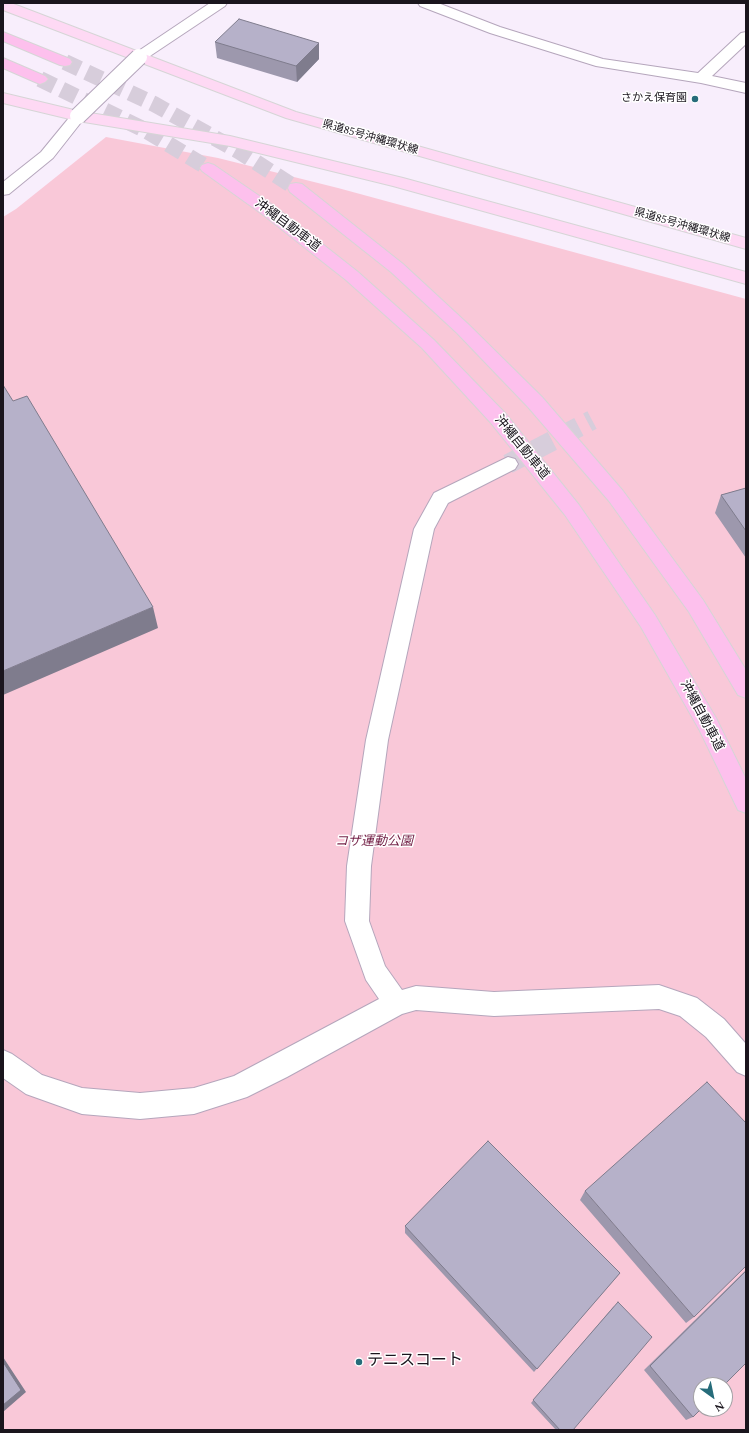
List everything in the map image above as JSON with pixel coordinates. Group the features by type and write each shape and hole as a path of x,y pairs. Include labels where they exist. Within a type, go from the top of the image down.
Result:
{"highway":[{"path":"3,36 65,62"},
{"path":"3,62 40,79"},
{"name":"沖縄自動車道","path":"208,168 268,210 352,276 428,344 498,418 572,510 648,621 708,725 746,803"},
{"path":"296,188 397,268 463,329 535,402 616,496 696,606 746,689"}],"main road":[{"name":"県道85号沖縄環状線","path":"3,5 291,115 746,244"},
{"path":"3,98 78,116 238,143 397,182 746,278"}],"street":[{"path":"3,190 47,155 78,116 139,57 220,3"},
{"path":"425,3 495,30 600,63 701,78 746,88"},
{"path":"701,78 746,36"},
{"path":"396,1003 375,972 357,921 359,866 378,740 424,530 441,498 508,464"},
{"path":"3,1063 35,1085 82,1101 140,1106 194,1101 238,1088 278,1068 396,1003 416,998 494,1004 659,997 688,1007 710,1023 746,1063"}],"green space":[{"name":"コザ運動公園","path":"106,137 218,158 338,188 746,299 746,1430 3,1430 3,217 16,209"}],"building":[{"path":"239,19 319,43 296,66 215,42"},
{"path":"3,385 13,401 27,396 153,607 3,671"},
{"path":"746,488 746,531 721,495"},
{"path":"707,1082 746,1123 746,1266 694,1317 585,1191"},
{"path":"488,1141 620,1273 537,1369 405,1226"},
{"path":"746,1271 746,1363 732,1377 693,1377 693,1417 650,1366"},
{"path":"618,1302 652,1337 573,1430 560,1430 533,1400"},
{"path":"3,1362 21,1390 3,1405"}],"tunnel":[{"path":"65,62 154,104 240,152 296,188"},
{"path":"40,79 145,130 208,168"},
{"path":"508,464 592,420"}],"place":[{"name":"さかえ保育園","path":"695,99"},
{"name":"テニスコート","path":"359,1362"}]}
